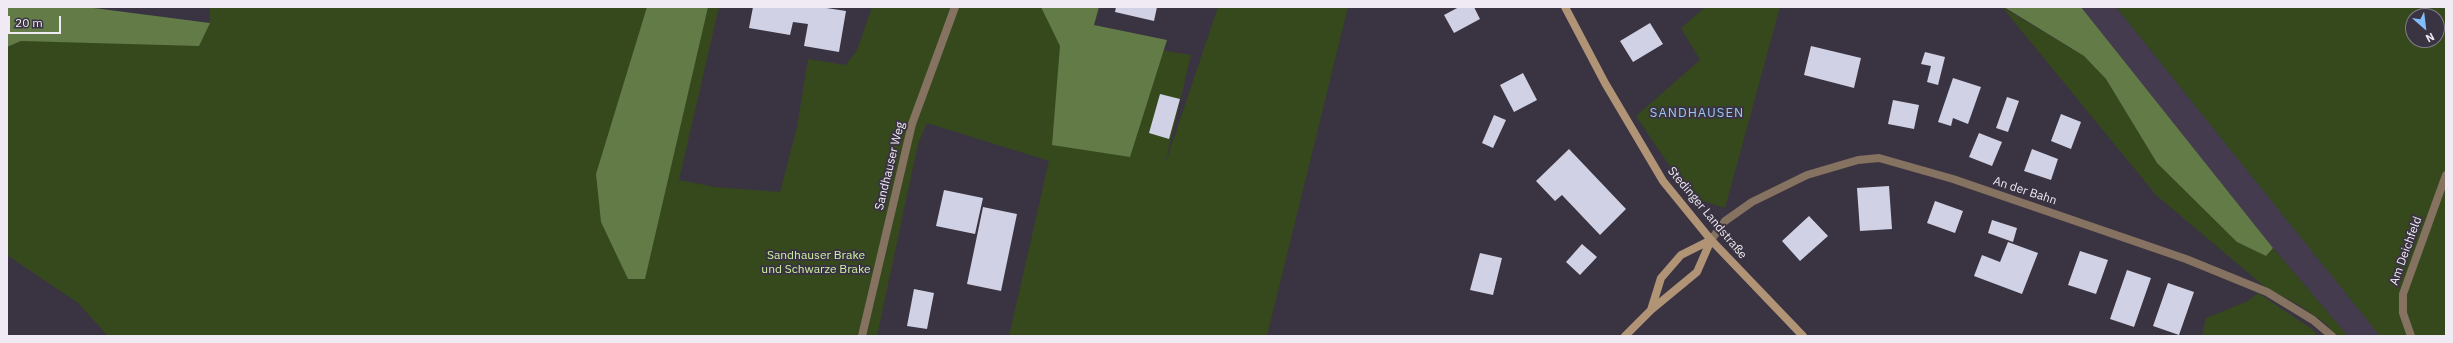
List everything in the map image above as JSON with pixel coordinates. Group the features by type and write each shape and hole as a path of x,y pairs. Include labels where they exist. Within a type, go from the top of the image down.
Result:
{"main road":[{"name":"Stedinger Landstraße","path":"1565,7 1605,83 1663,181 1711,240 1802,336"},
{"path":"1651,310 1661,278 1680,255 1711,240"},
{"path":"1625,336 1651,310 1697,272 1711,240"}],"street":[{"name":"Sandhauser Weg","path":"862,336 912,124 955,7"},
{"name":"An der Bahn","path":"1711,240 1724,220 1752,202 1808,175 1858,160 1879,158 1953,179 2186,258 2267,292 2313,320 2332,336"},
{"name":"Am Deichfeld","path":"2411,336 2403,313 2403,294 2446,174"}],"shaded area":[{"path":"2081,7 2116,7 2381,336 2348,336 2273,248"}],"green space":[{"path":"7,7 86,7 210,23 199,46 21,41 7,47"},
{"name":"Sandhauser Brake und Schwarze Brake","path":"210,7 719,7 679,180 715,187 780,192 797,127 808,59 846,65 857,50 872,7 1064,7 1063,35 1191,55 1165,164 1218,7 1348,7 1267,336 1009,336 1049,161 927,123 918,144 877,336 108,336 78,303 7,255 7,47 21,41 210,23"},
{"path":"647,7 708,7 645,279 628,279 601,222 596,174"},
{"path":"1041,7 1099,7 1094,25 1167,40 1130,157 1052,145 1060,46"},
{"path":"1705,7 1780,7 1725,208 1700,200 1679,180 1636,116 1700,60 1681,28"},
{"path":"2002,7 2084,56 2106,79 2157,163 2265,256 2273,248 2348,336 2337,336 2325,323 2299,305 2265,287 2156,195"},
{"path":"2004,7 2081,7 2273,248 2266,256 2237,242 2157,163 2106,79 2084,56"},
{"path":"2116,7 2446,7 2446,336 2380,336"},
{"path":"2258,293 2312,329 2318,336 2202,336 2206,318 2248,301"}],"building":[{"path":"753,7 820,7 846,11 839,52 804,46 808,24 793,22 790,35 749,28"},
{"path":"1116,7 1157,7 1154,21 1115,12"},
{"path":"1459,7 1474,7 1480,19 1454,33 1444,15"},
{"path":"1650,23 1663,44 1633,62 1620,41"},
{"path":"1811,46 1861,58 1854,88 1804,75"},
{"path":"1925,52 1945,57 1938,85 1927,82 1931,66 1921,64"},
{"path":"1523,73 1537,100 1514,112 1500,85"},
{"path":"1953,78 1981,87 1968,124 1953,118 1951,126 1938,122"},
{"path":"1160,94 1180,99 1169,139 1149,133"},
{"path":"2007,97 2019,101 2008,132 1996,128"},
{"path":"1893,100 1919,105 1914,129 1888,124"},
{"path":"2061,114 2081,122 2071,149 2051,141"},
{"path":"1494,115 1506,120 1493,148 1482,143"},
{"path":"1979,133 2002,142 1992,166 1969,157"},
{"path":"1569,149 1626,209 1600,235 1562,195 1555,201 1536,181"},
{"path":"2032,149 2058,159 2051,180 2024,171"},
{"path":"1889,186 1892,229 1860,231 1857,188"},
{"path":"944,190 983,198 975,234 936,226"},
{"path":"1935,201 1963,211 1955,233 1927,223"},
{"path":"983,207 1017,214 1001,291 967,284"},
{"path":"1809,216 1828,236 1800,261 1782,241"},
{"path":"1992,220 2017,228 2013,242 1988,233"},
{"path":"2008,242 2038,253 2022,294 1974,276 1982,255 2000,262"},
{"path":"1582,244 1597,257 1580,275 1566,262"},
{"path":"2080,251 2108,260 2096,294 2068,285"},
{"path":"1480,253 1502,258 1493,295 1470,290"},
{"path":"2127,270 2151,278 2134,327 2110,319"},
{"path":"2168,283 2194,292 2179,335 2153,326"},
{"path":"914,289 934,293 927,329 907,326"}],"district":[{"name":"SANDHAUSEN","path":"1697,113"}]}
